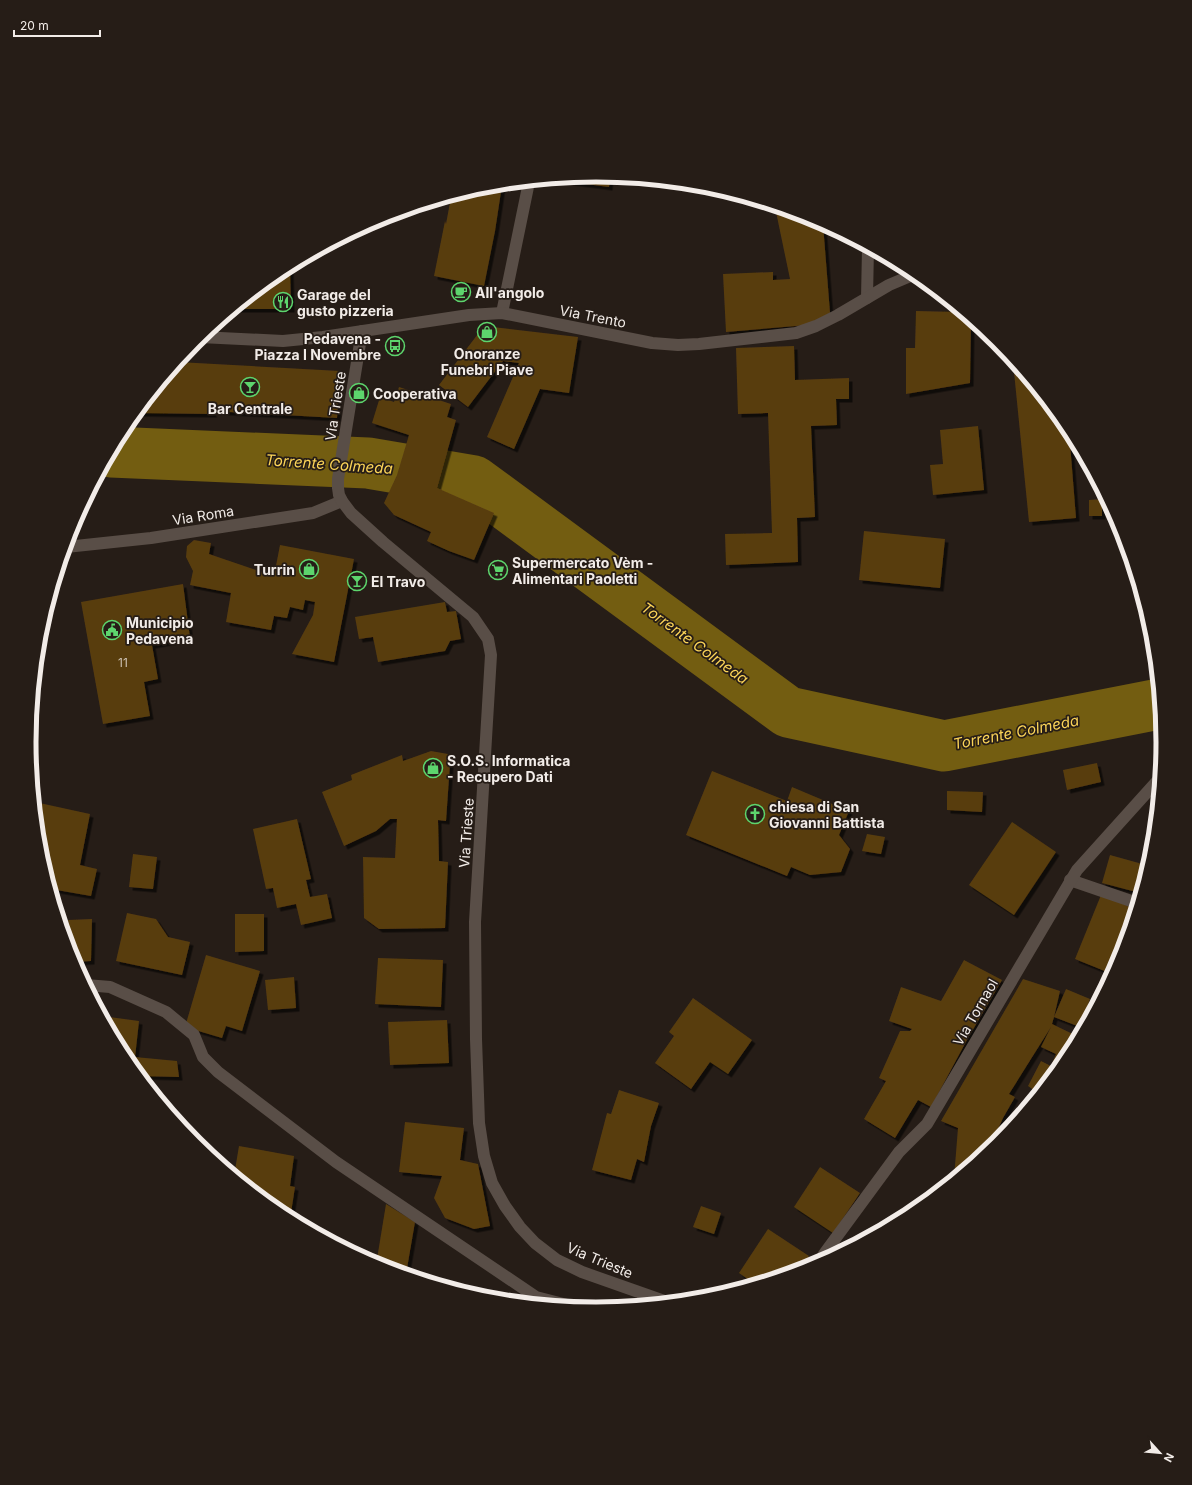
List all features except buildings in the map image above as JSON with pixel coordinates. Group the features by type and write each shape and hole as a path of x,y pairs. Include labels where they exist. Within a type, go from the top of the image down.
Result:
{"main road":[{"path":"502,314 528,187"},
{"path":"867,298 868,253"},
{"name":"Via Trento","path":"210,337 283,341 469,315 502,314 652,343 678,345 751,339 796,333 816,326 889,285 907,277"},
{"name":"Via Trieste","path":"362,331 338,479 338,488 342,501 351,513 362,523 473,617 488,639 491,655 475,922 476,1039 479,1124 484,1156 492,1183 504,1206 520,1228 535,1243 557,1260 582,1272 652,1299"},
{"name":"Via Roma","path":"72,546 151,538 306,514 342,501"},
{"name":"Via Tornaol","path":"824,1254 899,1152 927,1124 1073,875 1154,784"},
{"path":"1073,875 1133,901"},
{"path":"92,985 110,987 166,1012 194,1035 204,1057 218,1072 336,1162 536,1297 548,1300"}],"waterway":[{"name":"Torrente Colmeda","path":"117,452 368,463 474,481 788,712 944,746 1155,705"}],"place":[{"name":"All'angolo","path":"461,292"},
{"name":"Garage del gusto pizzeria","path":"283,302"},
{"name":"Onoranze Funebri Piave","path":"487,332"},
{"name":"Pedavena - Piazza I Novembre","path":"395,346"},
{"name":"Bar Centrale","path":"250,387"},
{"name":"Cooperativa","path":"359,393"},
{"name":"Turrin","path":"309,569"},
{"name":"Supermercato Vèm - Alimentari Paoletti","path":"498,570"},
{"name":"El Travo","path":"357,581"},
{"name":"Municipio Pedavena","path":"112,630"},
{"name":"S.O.S. Informatica - Recupero Dati","path":"433,768"},
{"name":"chiesa di San Giovanni Battista","path":"755,814"}]}
